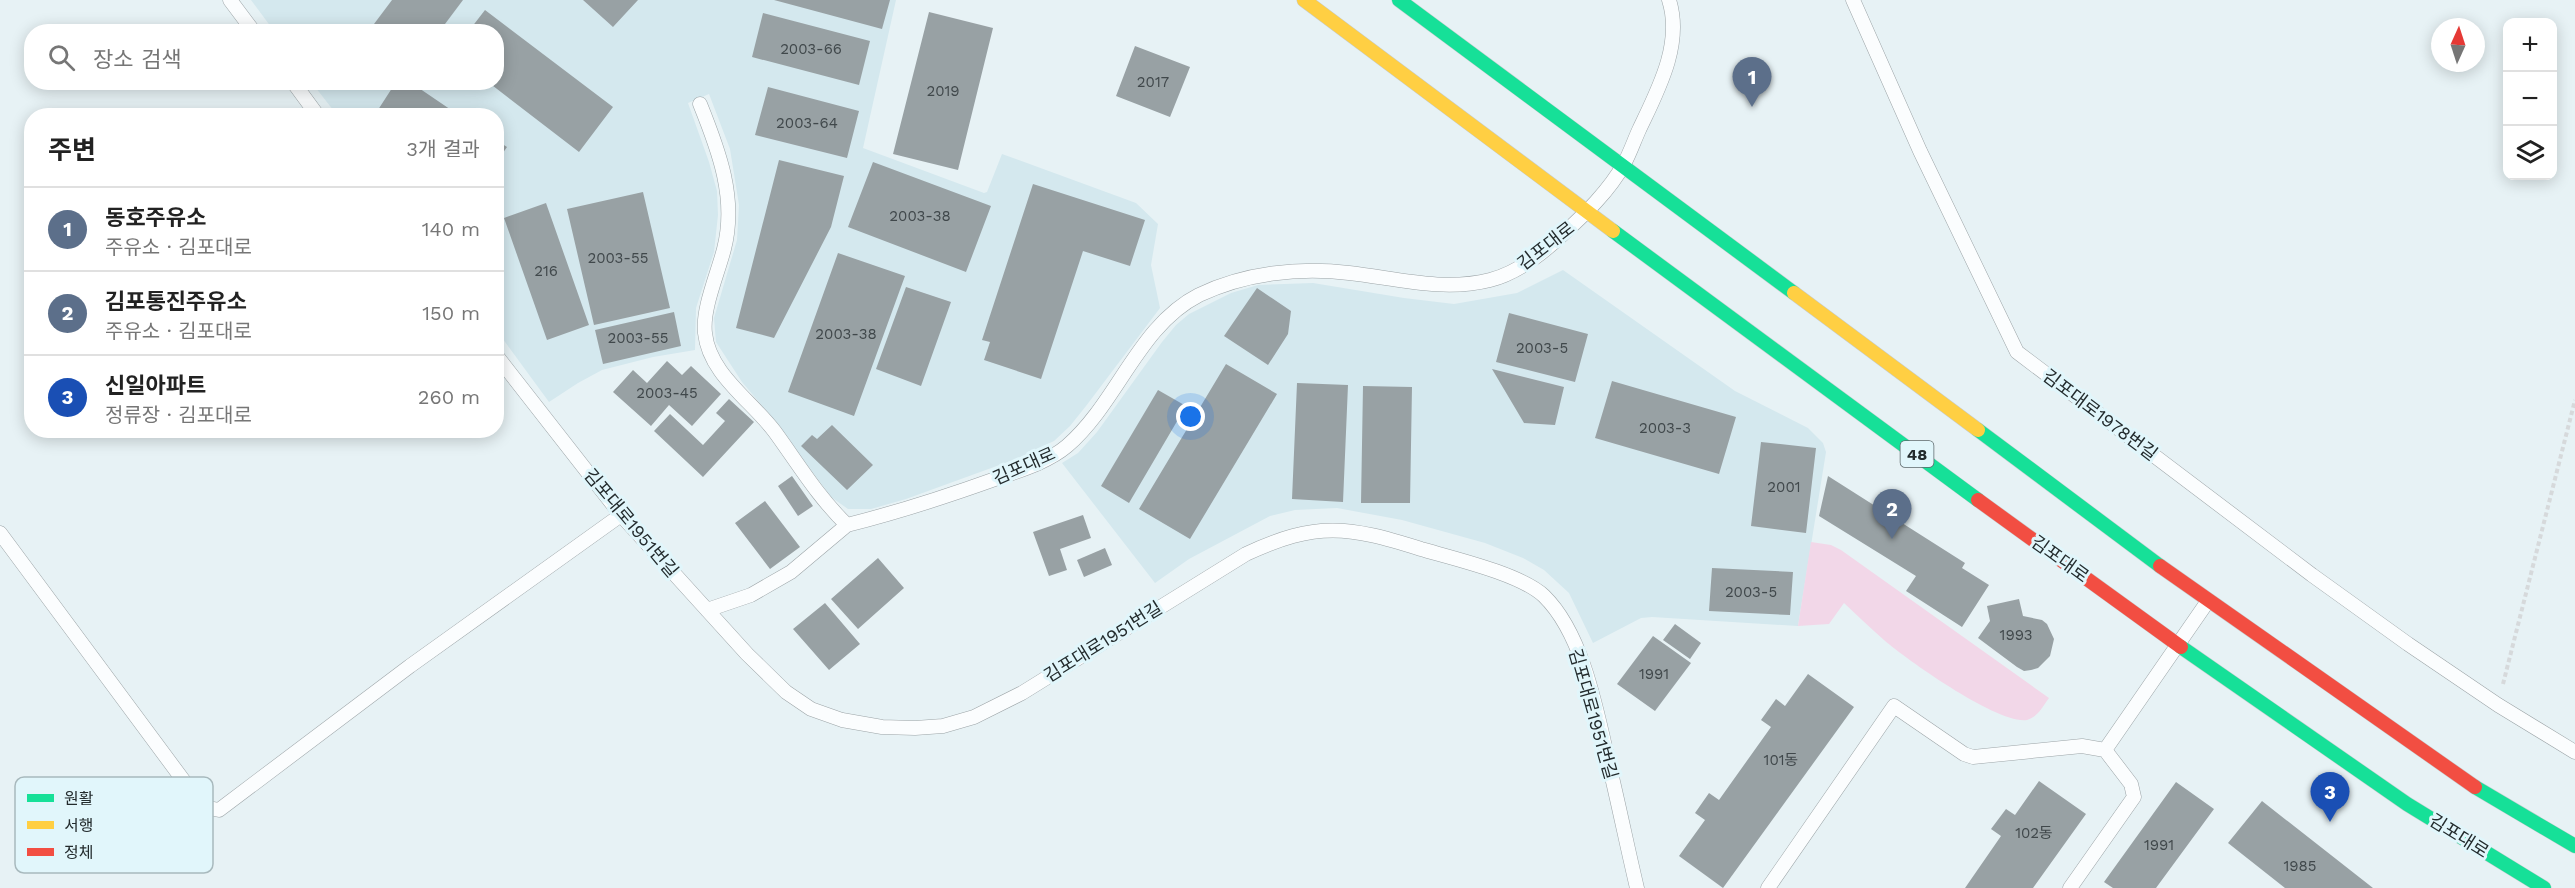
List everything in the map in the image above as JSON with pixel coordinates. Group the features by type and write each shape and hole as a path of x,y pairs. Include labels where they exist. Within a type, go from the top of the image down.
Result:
{"main road":[{"name":"김포대로","path":"1304,0 2177,645 2396,797 2544,888"},
{"path":"1399,0 2208,602 2464,781 2575,846"}],"lane":[{"path":"230,0 248,24"},
{"name":"김포대로","path":"847,525 908,510 1005,476 1055,454 1068,445 1096,413 1160,325 1176,309 1221,286 1253,277 1313,271 1348,273 1440,285 1491,280 1516,270 1546,251 1588,212 1623,166 1660,85 1674,40 1669,0"},
{"name":"김포대로1978번길","path":"1853,0 1920,151 2018,352 2312,575 2408,644 2498,705 2575,752"},
{"path":"299,90 312,108"},
{"path":"700,104 723,166 729,196 729,223 725,246 706,313 704,331 707,346 715,363 774,431 814,491 847,525 791,573 751,595 707,610"},
{"name":"김포대로1951번길","path":"504,365 621,515 707,610 786,692 811,709 842,720 882,727 943,726 974,717 1022,693 1209,575 1274,541 1305,531 1338,530 1375,535 1475,566 1530,586 1543,595 1557,612 1580,657 1590,688 1637,888"},
{"path":"213,809 219,810 419,660 621,515"},
{"path":"0,533 181,777"},
{"path":"2105,750 2208,602"},
{"path":"1767,888 1894,706 1973,758 2082,746 2105,750 2131,784 2134,797 2070,888"}],"path":[{"path":"2498,705 2575,400"}],"shaded area":[{"path":"251,0 896,0 863,148 984,193 987,192 1002,154 1136,203 1158,224 1151,265 1160,308 1086,406 1054,441 1016,459 906,499 871,509 848,509 831,497 770,415 742,382 716,342 714,318 737,240 739,205 730,149 709,94 688,103 717,191 718,215 714,252 696,308 695,350 653,357 602,370 549,402 504,341 504,108 332,108 317,90 504,90 504,24 269,24"},
{"path":"1563,270 1735,391 1808,428 1823,443 1826,452 1798,626 1652,617 1641,618 1593,643 1569,593 1544,570 1523,558 1485,543 1402,520 1337,508 1295,510 1270,516 1189,559 1155,583 1062,463 1078,453 1097,432 1176,325 1189,314 1231,293 1258,285 1313,283 1454,304 1517,293"},
{"path":"1811,542 1831,545 1841,550 2049,698 2031,719 2014,719 1996,712 1912,662 1844,603 1829,624 1798,626"}],"building":[{"path":"392,0 463,0 445,24 374,24"},
{"path":"583,0 638,0 613,27"},
{"path":"774,0 890,0 882,29"},
{"path":"485,10 503,24 474,24"},
{"path":"929,12 993,28 958,170 893,154"},
{"path":"763,13 870,41 859,85 752,57"},
{"path":"504,24 613,107 579,152 498,90 504,90"},
{"path":"1135,46 1190,67 1170,117 1116,96"},
{"path":"768,87 859,111 847,158 755,135"},
{"path":"391,90 422,90 448,108 379,108"},
{"path":"779,160 844,176 831,227 774,338 736,328"},
{"path":"873,162 991,206 966,272 848,227"},
{"path":"1033,184 1145,220 1130,266 1083,251 1041,379 984,360 990,342 982,340"},
{"path":"643,192 670,308 594,325 567,209"},
{"path":"546,203 589,325 547,340 504,218"},
{"path":"838,253 905,276 854,416 788,392"},
{"path":"906,287 951,302 921,386 876,369"},
{"path":"1257,288 1291,311 1288,334 1268,365 1224,336"},
{"path":"674,312 681,346 603,364 595,330"},
{"path":"1509,313 1588,334 1575,382 1496,362"},
{"path":"667,361 682,375 691,366 721,394 692,426 669,405 651,426 613,392 633,370 647,383"},
{"path":"1226,364 1277,394 1190,539 1139,509"},
{"path":"1492,369 1564,387 1555,425 1524,423"},
{"path":"1612,381 1736,417 1719,474 1595,438"},
{"path":"1297,383 1348,385 1343,502 1292,499"},
{"path":"1363,386 1412,387 1410,503 1361,503"},
{"path":"1158,390 1186,406 1129,503 1101,486"},
{"path":"729,399 754,422 703,477 654,431 670,414 703,445 725,421 716,413"},
{"path":"832,425 873,465 847,490 801,446 812,435 817,439"},
{"path":"1761,442 1816,448 1806,533 1751,526"},
{"path":"792,476 813,506 798,516 778,486"},
{"path":"1828,476 1965,563 1962,568 1989,585 1962,627 1906,591 1916,576 1819,516"},
{"path":"765,501 800,547 770,569 735,523"},
{"path":"1083,515 1091,538 1060,549 1067,570 1049,576 1033,532"},
{"path":"1105,548 1112,565 1084,577 1077,560"},
{"path":"878,558 904,588 858,629 831,599"},
{"path":"1712,568 1793,572 1790,615 1709,611"},
{"path":"2019,599 2023,616 2042,620 2047,624 2054,639 2050,656 2038,668 2024,671 1978,638 1990,621 1987,606"},
{"path":"825,603 860,644 829,670 793,629"},
{"path":"1675,624 1701,643 1690,659 1663,640"},
{"path":"1653,636 1691,663 1655,711 1617,684"},
{"path":"1808,674 1854,707 1723,888 1679,856 1705,820 1695,813 1709,793 1719,800 1771,727 1761,720 1776,699 1785,706"},
{"path":"2039,781 2086,814 2033,888 1965,888 2001,836 1991,829 2006,809 2015,815"},
{"path":"2176,782 2214,809 2156,888 2113,888 2104,882"},
{"path":"2262,801 2373,888 2285,888 2228,843"}],"traffic: fast":[{"path":"1399,0 1794,293"},
{"path":"1613,231 1978,500"},
{"path":"1978,430 2160,566"},
{"path":"2181,647 2407,804 2544,888"},
{"path":"2475,787 2575,846"}],"traffic: slow":[{"path":"1304,0 1613,231"},
{"path":"1794,293 1978,430"}],"traffic: jam":[{"path":"1978,500 2181,647"},
{"path":"2160,566 2475,787"}],"place":[{"name":"동호주유소","path":"1752,107"},
{"name":"김포통진주유소","path":"1892,539"},
{"name":"신일아파트","path":"2330,822"}]}
